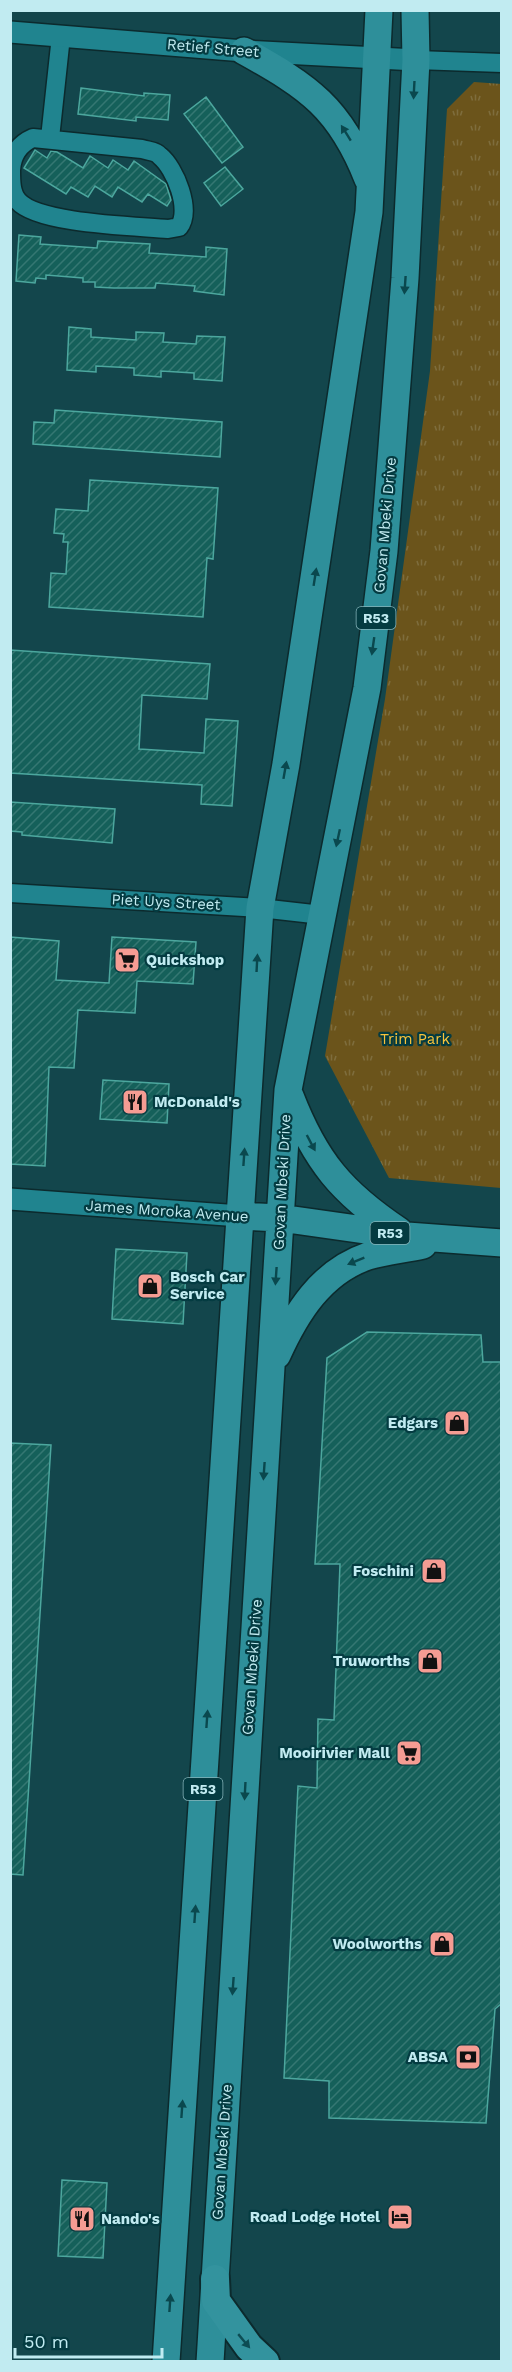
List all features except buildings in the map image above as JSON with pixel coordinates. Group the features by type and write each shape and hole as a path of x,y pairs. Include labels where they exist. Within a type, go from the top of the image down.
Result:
{"highway":[{"path":"214,2279 216,2301 249,2347 266,2361"}],"main road":[{"name":"R53","path":"166,2361 260,908 286,764 334,458 370,186 379,10"},
{"name":"Govan Mbeki Drive","path":"210,2361 288,1090 367,688 384,551 405,278 416,60 415,10"},
{"path":"244,51 290,77 332,112 356,149 370,186"},
{"path":"288,1090 302,1127 332,1176 367,1209 407,1236"},
{"name":"James Moroka Avenue","path":"240,1216 280,1218 407,1236 501,1243"},
{"path":"271,1368 301,1308 319,1286 346,1265 370,1256 453,1238"}],"street":[{"name":"Retief Street","path":"10,32 244,51 416,60"},
{"path":"51,138 61,36"},
{"path":"416,60 501,63"},
{"path":"33,138 51,138 158,153 174,174 183,206 182,222 179,227 168,229 71,219 38,214 26,208 12,191 11,169 15,154 25,141 33,138"},
{"name":"Piet Uys Street","path":"10,893 260,908 322,915"},
{"name":"James Moroka Avenue","path":"10,1199 240,1216"}],"green space":[{"name":"Trim Park","path":"474,82 502,84 501,1188 389,1178 325,1056 385,699 430,371 447,109"}],"place":[{"name":"Quickshop","path":"127,960"},
{"name":"McDonald's","path":"135,1102"},
{"name":"Bosch Car Service","path":"150,1286"},
{"name":"Edgars","path":"457,1423"},
{"name":"Foschini","path":"434,1571"},
{"name":"Truworths","path":"430,1661"},
{"name":"Mooirivier Mall","path":"409,1753"},
{"name":"Woolworths","path":"442,1944"},
{"name":"ABSA","path":"468,2057"},
{"name":"Road Lodge Hotel","path":"400,2217"},
{"name":"Nando's","path":"82,2219"}]}
